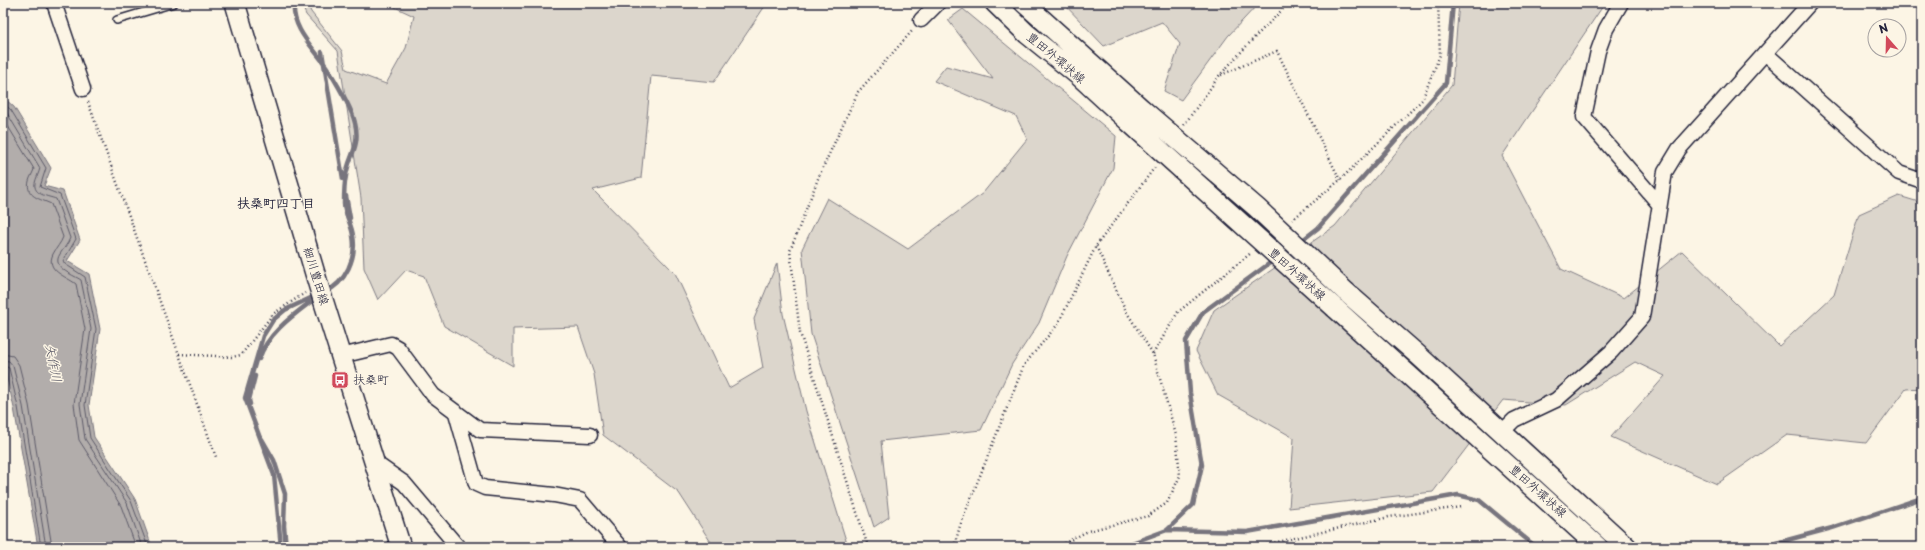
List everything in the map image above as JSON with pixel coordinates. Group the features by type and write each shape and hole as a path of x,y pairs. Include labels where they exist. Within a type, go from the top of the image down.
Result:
{"street":[{"path":"54,3 83,89"},
{"name":"細川豊田線","path":"235,3 320,289 401,547"},
{"path":"922,20 938,3"},
{"path":"981,3 1027,34"},
{"name":"豊田外環状線","path":"995,3 1027,34 1079,76 1598,547"},
{"name":"豊田外環状線","path":"1024,3 1143,110 1257,208 1346,292 1418,354 1627,547"},
{"path":"1621,3 1606,29 1598,51 1584,117 1658,203"},
{"path":"1502,432 1514,420 1556,400 1611,352 1642,317 1658,203 1664,172 1679,149 1810,3"},
{"path":"1765,53 1899,173 1922,182"},
{"path":"341,356 391,344 398,348 407,357 433,395 480,430 590,435"},
{"path":"456,413 476,484 485,488 580,500 620,547"},
{"path":"374,462 404,483 458,547"},
{"path":"609,533 616,547"}],"lane":[{"path":"117,20 174,3"}],"path":[{"path":"1180,132 1219,76 1289,3"},
{"path":"1287,223 1340,180 1422,100 1440,55 1438,3"},
{"path":"868,547 800,333 790,251 819,176 858,92 922,20"},
{"path":"1219,76 1277,50 1340,180"},
{"path":"83,89 216,457"},
{"path":"954,547 963,518 1024,365 1058,324 1096,246 1158,163"},
{"path":"1057,547 1088,531 1148,516 1167,503 1180,476 1176,435 1153,354 1126,311 1096,246"},
{"path":"1153,354 1178,312 1257,248"},
{"path":"179,354 232,357 241,355 272,314 320,289"},
{"path":"1255,547 1389,517 1461,506"}],"shaded area":[{"path":"301,3 307,3 311,12 342,51 346,69 386,84 406,48 414,16 386,3 767,3 714,82 651,76 641,178 593,190 675,273 729,388 763,368 754,319 777,263 783,314 806,411 848,547 714,547 679,493 603,435 594,374 578,327 513,329 513,366 444,326 424,276 406,270 378,300 364,268 361,198 338,51 306,15"},
{"path":"1063,3 1259,3 1228,36 1181,100 1164,91 1180,44 1162,22 1104,46"},
{"path":"1459,3 1605,3 1502,156 1561,269 1624,298 1682,251 1779,346 1834,295 1859,214 1899,196 1922,203 1922,388 1906,389 1866,443 1787,435 1717,484 1611,437 1665,376 1635,362 1566,405 1503,400 1433,492 1289,508 1294,438 1218,395 1196,351 1214,310 1335,226 1452,85"},
{"path":"963,9 1116,136 1113,168 1067,256 1039,323 1012,364 981,430 881,441 889,517 874,527 811,334 802,249 827,198 908,249 983,193 1027,139 1016,116 934,81 946,66 993,79 948,20"}],"water":[{"name":"矢作川","path":"3,97 14,107 51,168 44,186 63,191 80,240 67,261 89,274 100,329 89,405 94,437 135,499 152,547 38,547 14,408 3,361"}],"waterway":[{"path":"294,3 294,12 300,30 328,69 339,88 353,117 356,131 355,145 347,169 344,194 344,204 354,244 353,252 351,261 344,276 332,288 325,292"},
{"path":"1300,242 1318,228 1446,83 1453,3"},
{"path":"322,52 343,179"},
{"path":"346,196 350,218"},
{"path":"1121,547 1167,530 1193,505 1202,465 1190,393 1186,341 1203,312 1274,260"},
{"path":"281,547 274,475 245,398 263,336 273,320 285,310 317,295"},
{"path":"259,359 269,340 283,324 317,297"},
{"path":"250,404 249,400 255,376"},
{"path":"262,439 274,460 285,494 284,526 286,547"},
{"path":"1167,530 1247,532 1458,495 1479,500 1536,547"},
{"path":"1770,547 1776,543 1832,528 1922,498"}],"place":[{"name":"扶桑町","path":"340,380"}],"district":[{"name":"扶桑町四丁目","path":"276,203"}]}
